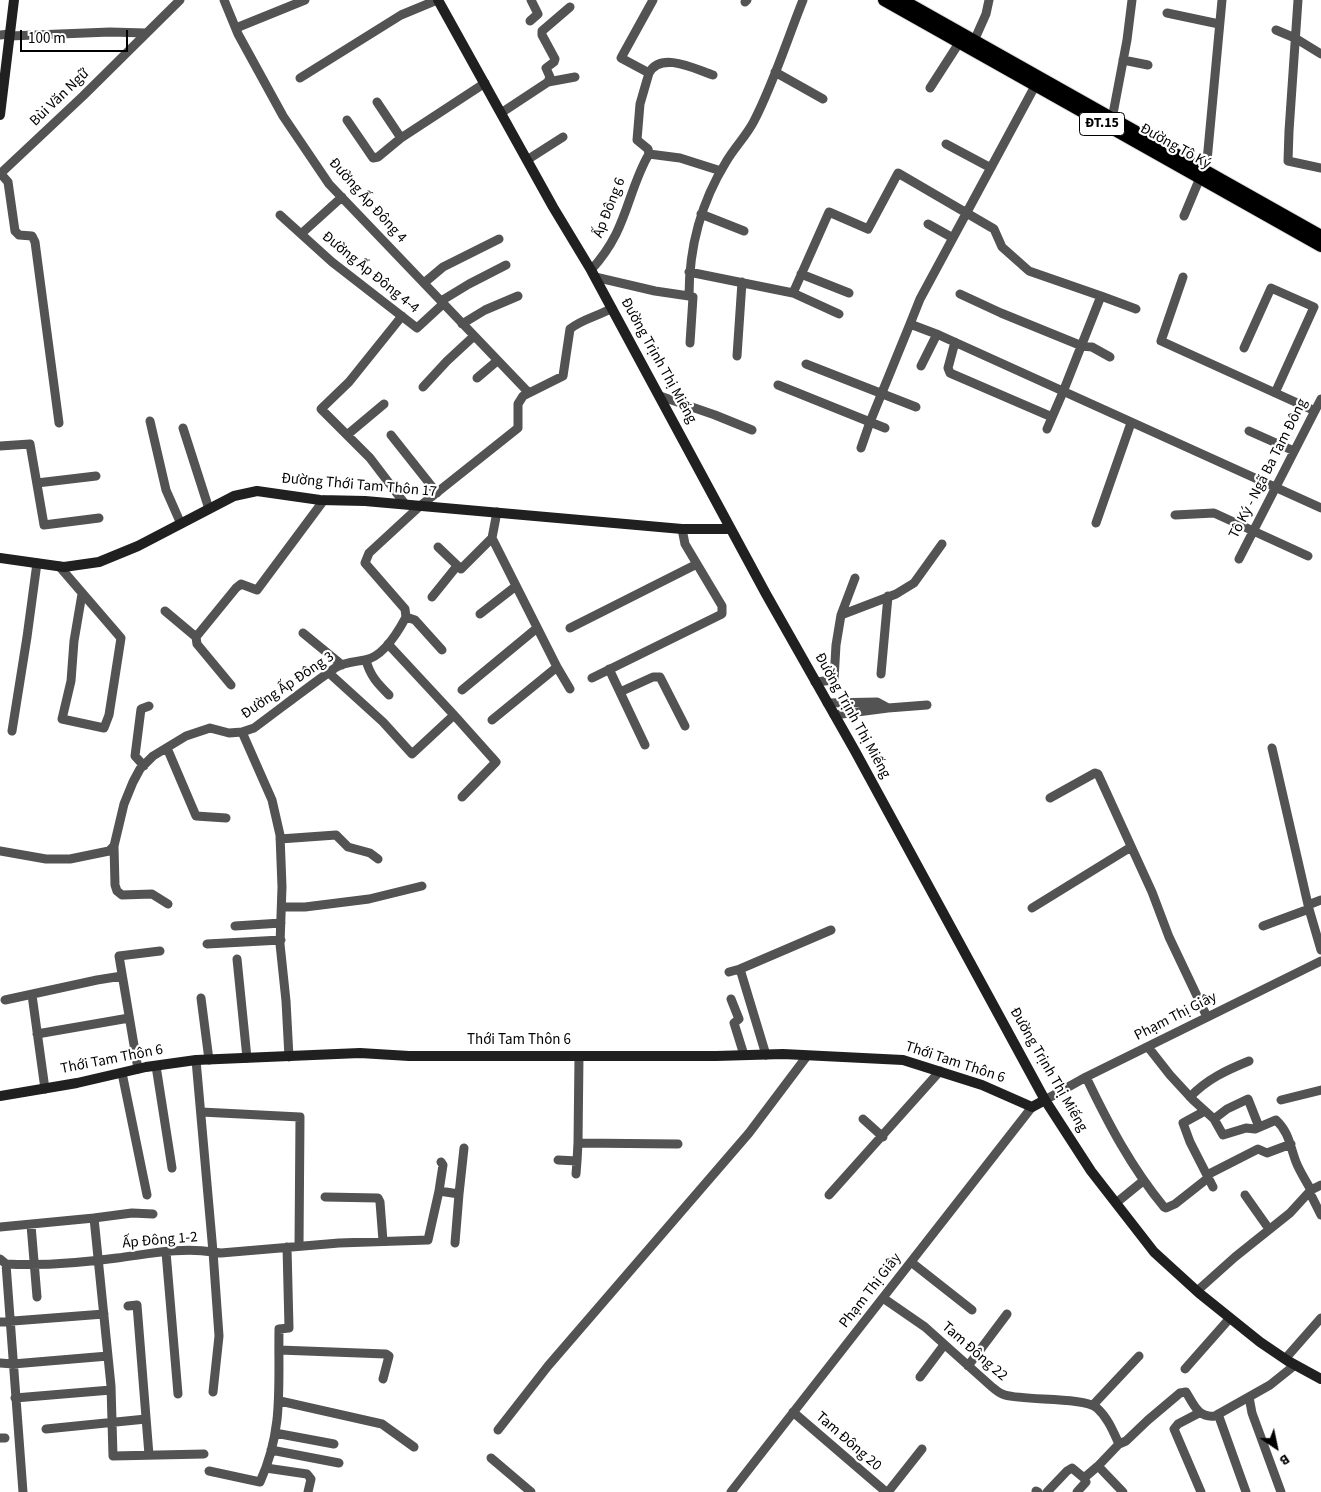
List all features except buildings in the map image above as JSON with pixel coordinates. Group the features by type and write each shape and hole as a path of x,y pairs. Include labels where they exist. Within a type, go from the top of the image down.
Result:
{"main road":[{"name":"Đường Tô Ký","path":"884,0 1035,86 1321,236"},
{"name":"Đường Tô Ký","path":"902,0 1112,119 1321,246"}],"street":[{"path":"0,115 7,35 14,0"},
{"name":"Bùi Văn Ngữ","path":"0,174 83,96 180,0"},
{"name":"Đường Ấp Đông 4","path":"224,0 236,28 283,116 329,184 529,393"},
{"path":"236,28 305,0"},
{"path":"300,78 401,15 438,0"},
{"name":"Đường Trịnh Thị Miếng","path":"438,0 527,160 593,273 826,703 1045,1100 1066,1134 1154,1252 1230,1318 1285,1359 1321,1379"},
{"path":"530,21 538,14 531,0"},
{"path":"649,73 619,62 653,0"},
{"path":"689,296 689,272 701,214 720,171 754,122 803,0"},
{"path":"974,41 986,14 989,0"},
{"path":"1112,119 1132,0"},
{"path":"1184,216 1207,161 1222,0"},
{"path":"1298,0 1288,162 1321,168"},
{"path":"548,82 550,77 546,68 555,59 542,31 570,7"},
{"path":"1167,13 1219,24"},
{"path":"1276,30 1295,38 1321,54"},
{"path":"7,35 110,32 146,33"},
{"path":"930,88 959,43"},
{"path":"1123,60 1148,65"},
{"path":"713,75 678,62 653,66 649,73 640,104 637,140 648,149 649,154 680,158 720,171"},
{"path":"775,72 823,99"},
{"path":"501,113 548,82 576,77"},
{"path":"346,120 373,158 378,157 401,138 485,83"},
{"path":"860,448 920,299 1035,86"},
{"path":"377,102 401,138"},
{"path":"527,160 563,137"},
{"path":"946,144 991,168"},
{"name":"Ấp Đông 6","path":"593,273 616,233 640,170 649,154"},
{"path":"793,293 830,212 868,229 898,173 994,230 1002,247 1029,271 1136,309"},
{"path":"0,174 8,182 15,231 19,235 32,236 35,242 59,423"},
{"path":"301,234 342,197"},
{"path":"701,214 744,231"},
{"name":"Đường Ấp Đông 4-4","path":"280,215 332,262 417,328 442,302"},
{"path":"928,224 953,238"},
{"path":"424,283 443,267 499,239"},
{"path":"442,302 468,284 506,265"},
{"path":"689,272 793,293 839,314"},
{"path":"593,273 693,297 690,343"},
{"path":"801,274 849,293"},
{"path":"1182,277 1161,341 1315,411"},
{"path":"737,356 742,282"},
{"path":"1244,348 1271,288 1314,307 1275,393"},
{"path":"960,294 1082,346 1092,347 1110,357"},
{"path":"462,324 485,310 518,296"},
{"path":"1047,429 1064,392 1101,296"},
{"path":"442,650 415,620 406,617 405,609 365,563 369,553 420,506 518,428 518,404 524,396 563,376 570,328 612,308"},
{"path":"402,316 349,382 320,409 370,458 405,504"},
{"path":"910,324 955,342 1321,508"},
{"path":"921,366 937,334"},
{"path":"423,387 474,336"},
{"path":"955,342 948,368 950,373 1052,417"},
{"path":"477,378 498,361"},
{"path":"806,364 916,407"},
{"path":"778,385 885,428"},
{"path":"660,396 752,430"},
{"name":"Tô Ký - Ngã Ba Tam Đông","path":"1240,556 1321,399"},
{"path":"347,435 384,404"},
{"path":"150,421 166,490 181,524"},
{"path":"1096,523 1131,423"},
{"path":"183,428 209,509"},
{"path":"1249,431 1294,451"},
{"path":"391,435 437,493"},
{"path":"0,446 30,444 44,525 99,518"},
{"path":"37,483 96,476"},
{"name":"Đường Thới Tam Thôn 17","path":"0,558 59,566 99,562 138,546 234,496 257,491 324,500 405,504 682,529 732,529"},
{"path":"196,637 241,584 257,590 324,500"},
{"path":"438,547 461,569 492,538 497,512"},
{"path":"1175,515 1214,513 1308,556"},
{"path":"592,678 722,614 722,606 685,544 682,529"},
{"path":"492,538 556,667 570,689"},
{"path":"841,615 914,583 942,544"},
{"path":"12,731 38,563"},
{"path":"570,628 697,564"},
{"path":"59,566 121,638 109,715 104,728 62,719 71,681 74,641 82,594"},
{"path":"432,597 457,566"},
{"path":"815,682 834,680 836,645 841,615 855,578"},
{"path":"480,614 516,586"},
{"path":"881,674 888,596"},
{"path":"166,611 196,637 197,644 231,685"},
{"name":"Đường Ấp Đông 3","path":"168,904 152,894 122,895 117,891 115,885 114,846 124,804 132,782 144,766 153,756 186,736 210,728 229,733 242,732 254,728 342,665 354,660 366,660 380,652 388,644 406,617"},
{"path":"462,690 537,628"},
{"path":"303,633 342,665"},
{"path":"388,644 496,762 462,797"},
{"path":"366,660 368,670 374,680 389,695"},
{"path":"492,720 556,667"},
{"path":"609,669 645,745"},
{"path":"329,673 382,722 412,754 454,715"},
{"path":"620,692 653,677 660,677 685,726"},
{"path":"826,703 877,702 888,708"},
{"path":"834,716 888,708 927,705"},
{"path":"144,766 135,756 136,739 141,709 149,706"},
{"path":"242,732 272,800 280,839 281,940 289,1057"},
{"path":"167,748 196,816 226,818"},
{"path":"1272,748 1308,907 1321,950"},
{"path":"1050,798 1097,773 1133,851 1169,937 1207,1017"},
{"path":"280,839 336,835 348,847 370,853 378,859"},
{"path":"0,851 46,859 70,859 109,851 114,846"},
{"path":"1032,908 1133,851"},
{"path":"282,907 305,907 369,899 422,886"},
{"path":"1263,926 1321,900"},
{"path":"235,926 281,923"},
{"path":"729,972 831,930"},
{"path":"207,944 281,940"},
{"path":"138,1069 118,956 160,951"},
{"path":"237,959 247,1058"},
{"name":"Phạm Thị Giây","path":"1045,1100 1086,1077 1321,960"},
{"path":"740,968 766,1055"},
{"path":"4,1000 122,976"},
{"path":"32,995 45,1089"},
{"path":"201,998 209,1060"},
{"path":"731,999 739,1019 734,1023 744,1055"},
{"path":"37,1034 129,1018"},
{"path":"1148,1046 1170,1075 1214,1119 1223,1135 1246,1128 1254,1129 1276,1120 1284,1127 1296,1163 1321,1215"},
{"name":"Thới Tam Thôn 6","path":"0,1096 45,1089 138,1069 196,1060 360,1053 409,1056 766,1055 903,1060 982,1085 1032,1107"},
{"path":"576,1174 578,1056"},
{"path":"498,1430 548,1366 748,1133 807,1056"},
{"path":"196,1060 213,1252 222,1253 383,1241 428,1240 439,1191 443,1165 441,1162"},
{"path":"1190,1097 1199,1087 1218,1074 1249,1061"},
{"path":"156,1066 172,1168"},
{"path":"829,1195 883,1137 940,1071"},
{"path":"122,1073 147,1196"},
{"path":"1086,1077 1104,1116 1143,1181 1166,1208 1175,1204 1207,1176 1258,1149 1267,1153 1291,1144"},
{"path":"1281,1100 1321,1090"},
{"path":"1214,1119 1227,1109 1248,1099 1260,1127"},
{"path":"1032,1107 1045,1100"},
{"name":"Phạm Thị Giây","path":"731,1492 1032,1107"},
{"path":"1205,1111 1183,1123 1213,1187"},
{"path":"201,1112 300,1117 298,1246"},
{"path":"863,1119 883,1137"},
{"path":"578,1143 678,1144"},
{"path":"454,1244 464,1148"},
{"path":"558,1160 577,1161"},
{"path":"1116,1203 1143,1181"},
{"path":"1197,1291 1321,1185"},
{"path":"439,1191 459,1194"},
{"path":"1245,1195 1269,1229"},
{"path":"325,1197 378,1198 380,1202 383,1241"},
{"path":"0,1227 94,1218 132,1212 154,1214"},
{"path":"94,1218 100,1260 111,1390 114,1456 204,1454"},
{"path":"31,1225 36,1297"},
{"path":"209,1471 260,1482 266,1468 280,1401 279,1329 289,1328 287,1247"},
{"name":"Ấp Đông 1-2","path":"3,1262 34,1265 166,1252 199,1250 213,1252 219,1336 213,1392"},
{"path":"166,1252 178,1394"},
{"path":"3,1262 5,1322 12,1364 23,1492"},
{"path":"911,1262 972,1310"},
{"name":"Tam Đông 22","path":"883,1298 925,1327 992,1387 1003,1394 1045,1400 1087,1402 1093,1405"},
{"path":"128,1306 137,1305 149,1455"},
{"path":"5,1322 104,1314"},
{"path":"968,1366 1007,1314"},
{"path":"1185,1369 1230,1318"},
{"path":"1285,1359 1321,1318"},
{"path":"920,1377 944,1345"},
{"path":"279,1350 386,1354 388,1356 384,1379"},
{"path":"0,1363 12,1364 108,1356"},
{"path":"1119,1444 1108,1420 1093,1405 1140,1356"},
{"path":"1077,1492 1119,1444 1126,1441 1180,1392 1186,1392 1199,1414 1207,1417 1218,1414 1270,1385 1295,1365"},
{"path":"15,1398 111,1390"},
{"path":"1249,1397 1252,1413 1281,1492"},
{"path":"280,1401 382,1424 414,1447"},
{"name":"Tam Đông 20","path":"793,1412 887,1492"},
{"path":"1199,1414 1178,1424 1174,1429 1201,1492"},
{"path":"1218,1414 1246,1492"},
{"path":"46,1429 146,1419"},
{"path":"275,1432 334,1444"},
{"path":"271,1450 339,1463"},
{"path":"887,1492 922,1450"},
{"path":"491,1458 531,1492"},
{"path":"1098,1466 1123,1492"},
{"path":"266,1468 307,1474 311,1479 308,1492"},
{"path":"1047,1492 1072,1468 1085,1485"}]}
